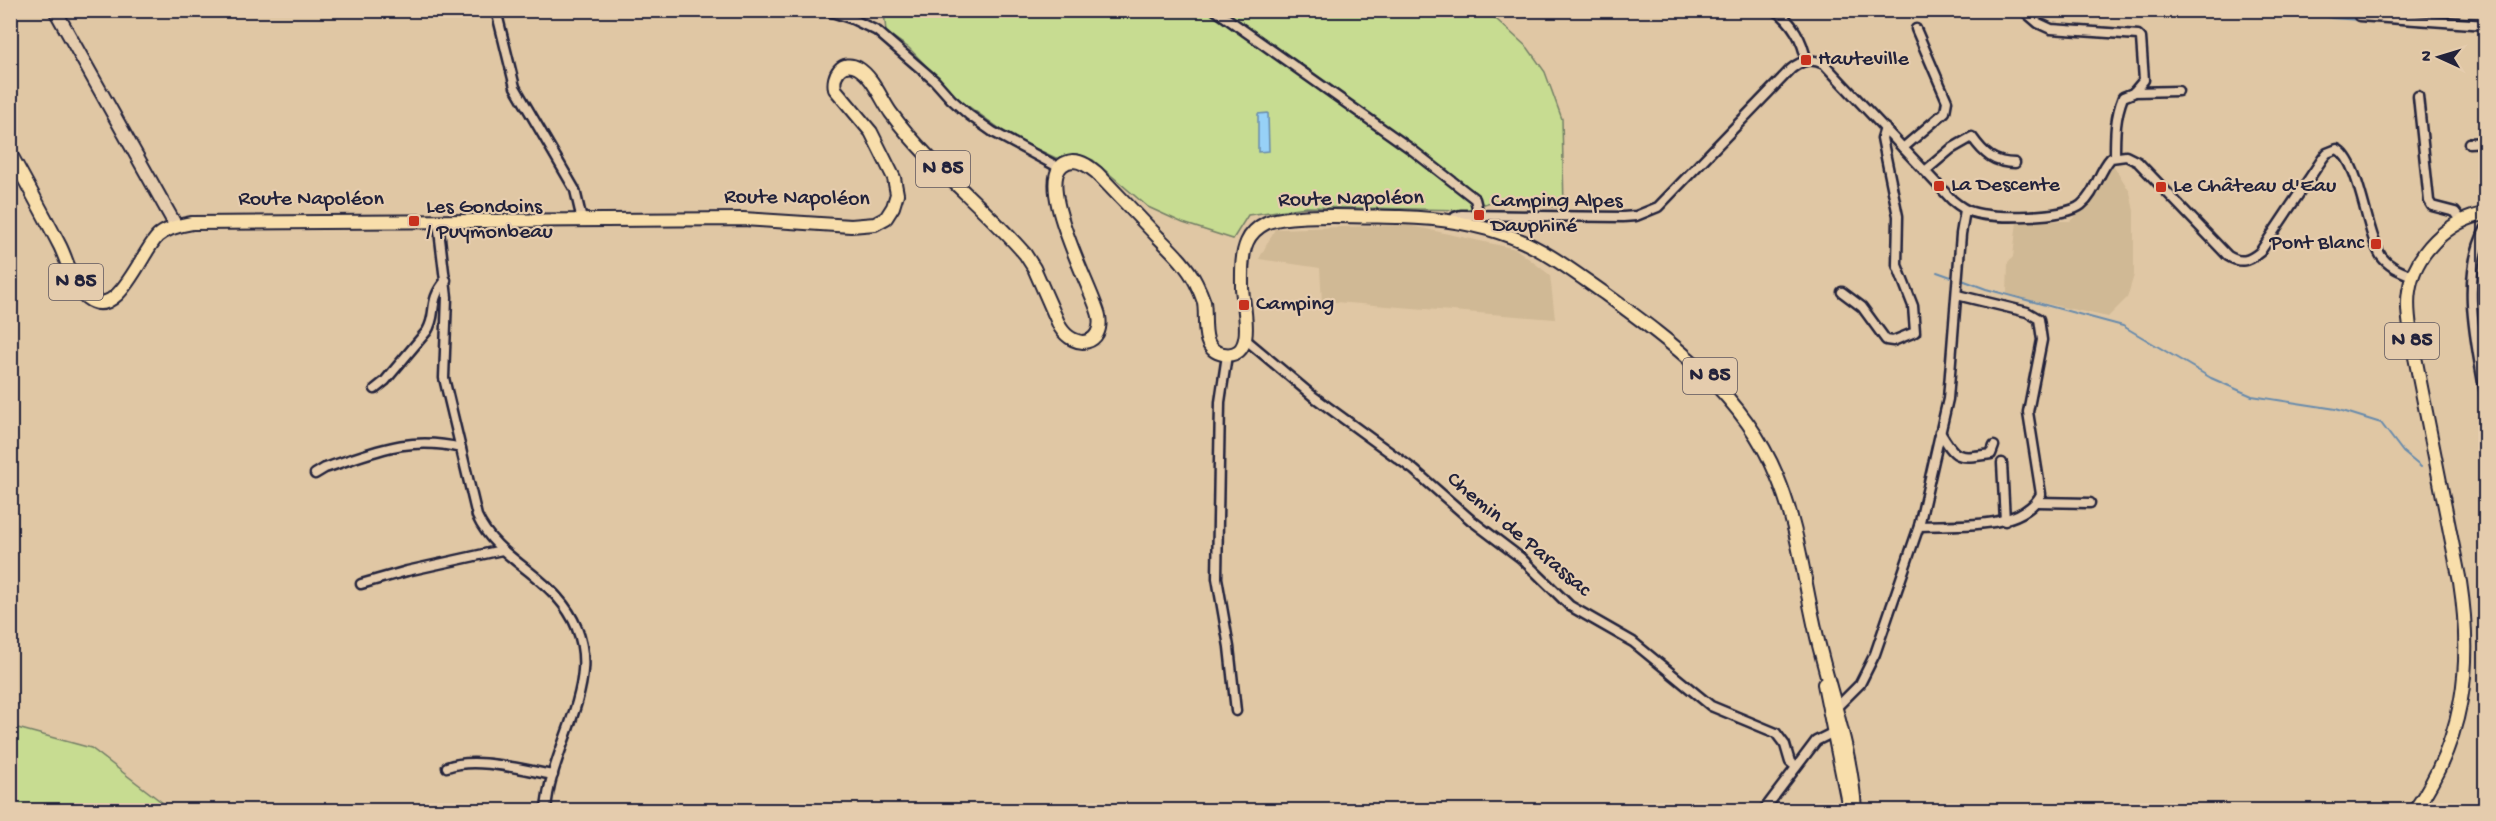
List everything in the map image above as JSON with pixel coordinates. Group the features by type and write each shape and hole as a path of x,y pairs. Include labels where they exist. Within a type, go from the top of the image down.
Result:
{"main road":[{"path":"55,10 176,226"},
{"name":"Route Napoléon","path":"10,153 61,248 78,287 92,301 102,303 115,298 160,234 176,226 204,222 743,219 851,226 868,225 890,214 897,194 894,178 871,132 839,96 834,84 840,69 856,67 867,76 890,111 913,139 1025,254 1034,268 1065,335 1075,342 1086,342 1092,339 1098,331 1099,317 1059,208 1054,186 1060,168"},
{"path":"1060,168 1073,161 1091,168 1179,259 1192,276 1203,300 1206,340 1214,351 1227,355 1238,351 1245,339"},
{"name":"N 85","path":"2415,810 2434,779 2450,740 2463,693 2467,655 2465,614 2460,582 2412,342 2408,299 2412,276 2422,257 2436,241 2462,221 2486,214"},
{"name":"Route Napoléon","path":"1245,339 1242,289 1244,256 1247,242 1262,225 1278,219 1320,217 1426,218 1454,221"},
{"name":"N 85","path":"1454,221 1499,232 1543,252 1674,345 1704,370 1735,404 1767,455 1788,504 1821,653 1837,707 1850,770 1855,810"},
{"name":"N 85","path":"1821,653 1832,733 1850,810"}],"street":[{"path":"496,10 515,87 575,190 582,220"},
{"path":"826,10 877,31 914,62 969,115 993,132 1060,168"},
{"path":"1215,10 1411,148 1475,199 1479,215"},
{"path":"1774,10 1794,29 1801,42 1806,60"},
{"path":"2023,10 2038,23 2051,29 2138,35 2142,44 2144,80 2133,93"},
{"path":"2359,16 2486,25"},
{"path":"1903,148 1945,112 1947,101 1916,29"},
{"path":"1454,221 1458,216 1479,215 1623,217 1649,213 1673,194 1791,69 1806,60 1812,60 1824,64 1952,200 1965,210 1988,215 2042,215 2072,211 2087,200 2106,163 2115,156 2126,156 2138,162 2228,256 2242,262 2260,252 2323,158 2327,153 2337,149 2350,161 2380,254 2392,267 2412,276"},
{"path":"2115,156 2115,123 2123,97 2133,93 2178,91"},
{"path":"2418,96 2429,201 2436,208 2455,212 2462,221"},
{"path":"1842,292 1862,307 1886,340 1893,341 1915,332 1913,306 1897,265 1898,216 1882,138 1886,129"},
{"path":"1925,171 1951,149 1972,137 1983,153 2001,163 2014,162"},
{"path":"2469,143 2486,141"},
{"path":"1837,707 1860,684 1875,654 1919,526 1951,375 1961,234 1965,210"},
{"path":"438,222 446,280 444,378 446,396 477,516 489,537 549,588 562,603 570,614 584,653 578,706 553,775 546,810"},
{"path":"2486,228 2476,251 2473,280 2474,324 2483,362 2486,399"},
{"path":"375,389 385,381 427,331 431,324 434,298 446,280"},
{"path":"1957,296 2027,312 2039,319 2042,340 2028,412 2040,494 2037,502"},
{"name":"Chemin de Parassac","path":"1245,339 1314,397 1414,470 1471,520 1521,558 1570,606 1633,642 1711,706 1776,733 1785,745 1790,762 1796,767"},
{"path":"1227,355 1220,402 1217,578 1229,647 1236,711"},
{"path":"1940,432 1952,452 1962,456 1991,454 1994,446"},
{"path":"315,474 325,468 401,444 422,442 461,448"},
{"path":"2002,463 2005,521"},
{"path":"1919,526 2005,521 2037,502 2090,503"},
{"path":"361,584 407,571 502,550"},
{"path":"1764,810 1816,741 1832,733 1838,735 1850,770"},
{"path":"447,766 457,762 471,762 553,775"}],"shaded area":[{"path":"2114,166 2130,192 2134,211 2134,275 2127,298 2108,317 2007,295 2008,262 2013,257 2017,221 2070,221 2090,203 2103,176"},
{"path":"1408,225 1516,249 1550,275 1555,319 1322,301 1320,268 1259,259 1275,229"}],"green space":[{"path":"884,11 1487,11 1528,48 1545,72 1562,119 1564,208 1493,201 1467,210 1306,207 1248,215 1233,239 1183,223 1148,207 1093,160 1075,154 1056,158 1013,138 957,98 909,48 886,32"},
{"path":"10,726 91,748 172,810 11,810"}],"water":[{"path":"1268,113 1269,151 1258,152 1258,114"}],"waterway":[{"path":"2308,10 2332,18 2360,20"},
{"path":"2387,22 2415,25"},
{"path":"1937,272 1954,278"},
{"path":"1962,280 1986,289 2123,326 2211,378 2252,396 2336,409 2381,423 2403,452 2421,467"}],"place":[{"name":"Hauteville","path":"1806,60"},
{"name":"La Descente","path":"1939,186"},
{"name":"Le Château d'Eau","path":"2161,187"},
{"name":"Camping Alpes Dauphiné","path":"1479,215"},
{"name":"Les Gondoins / Puymonbeau","path":"414,221"},
{"name":"Pont Blanc","path":"2376,244"},
{"name":"Camping","path":"1244,305"}]}
